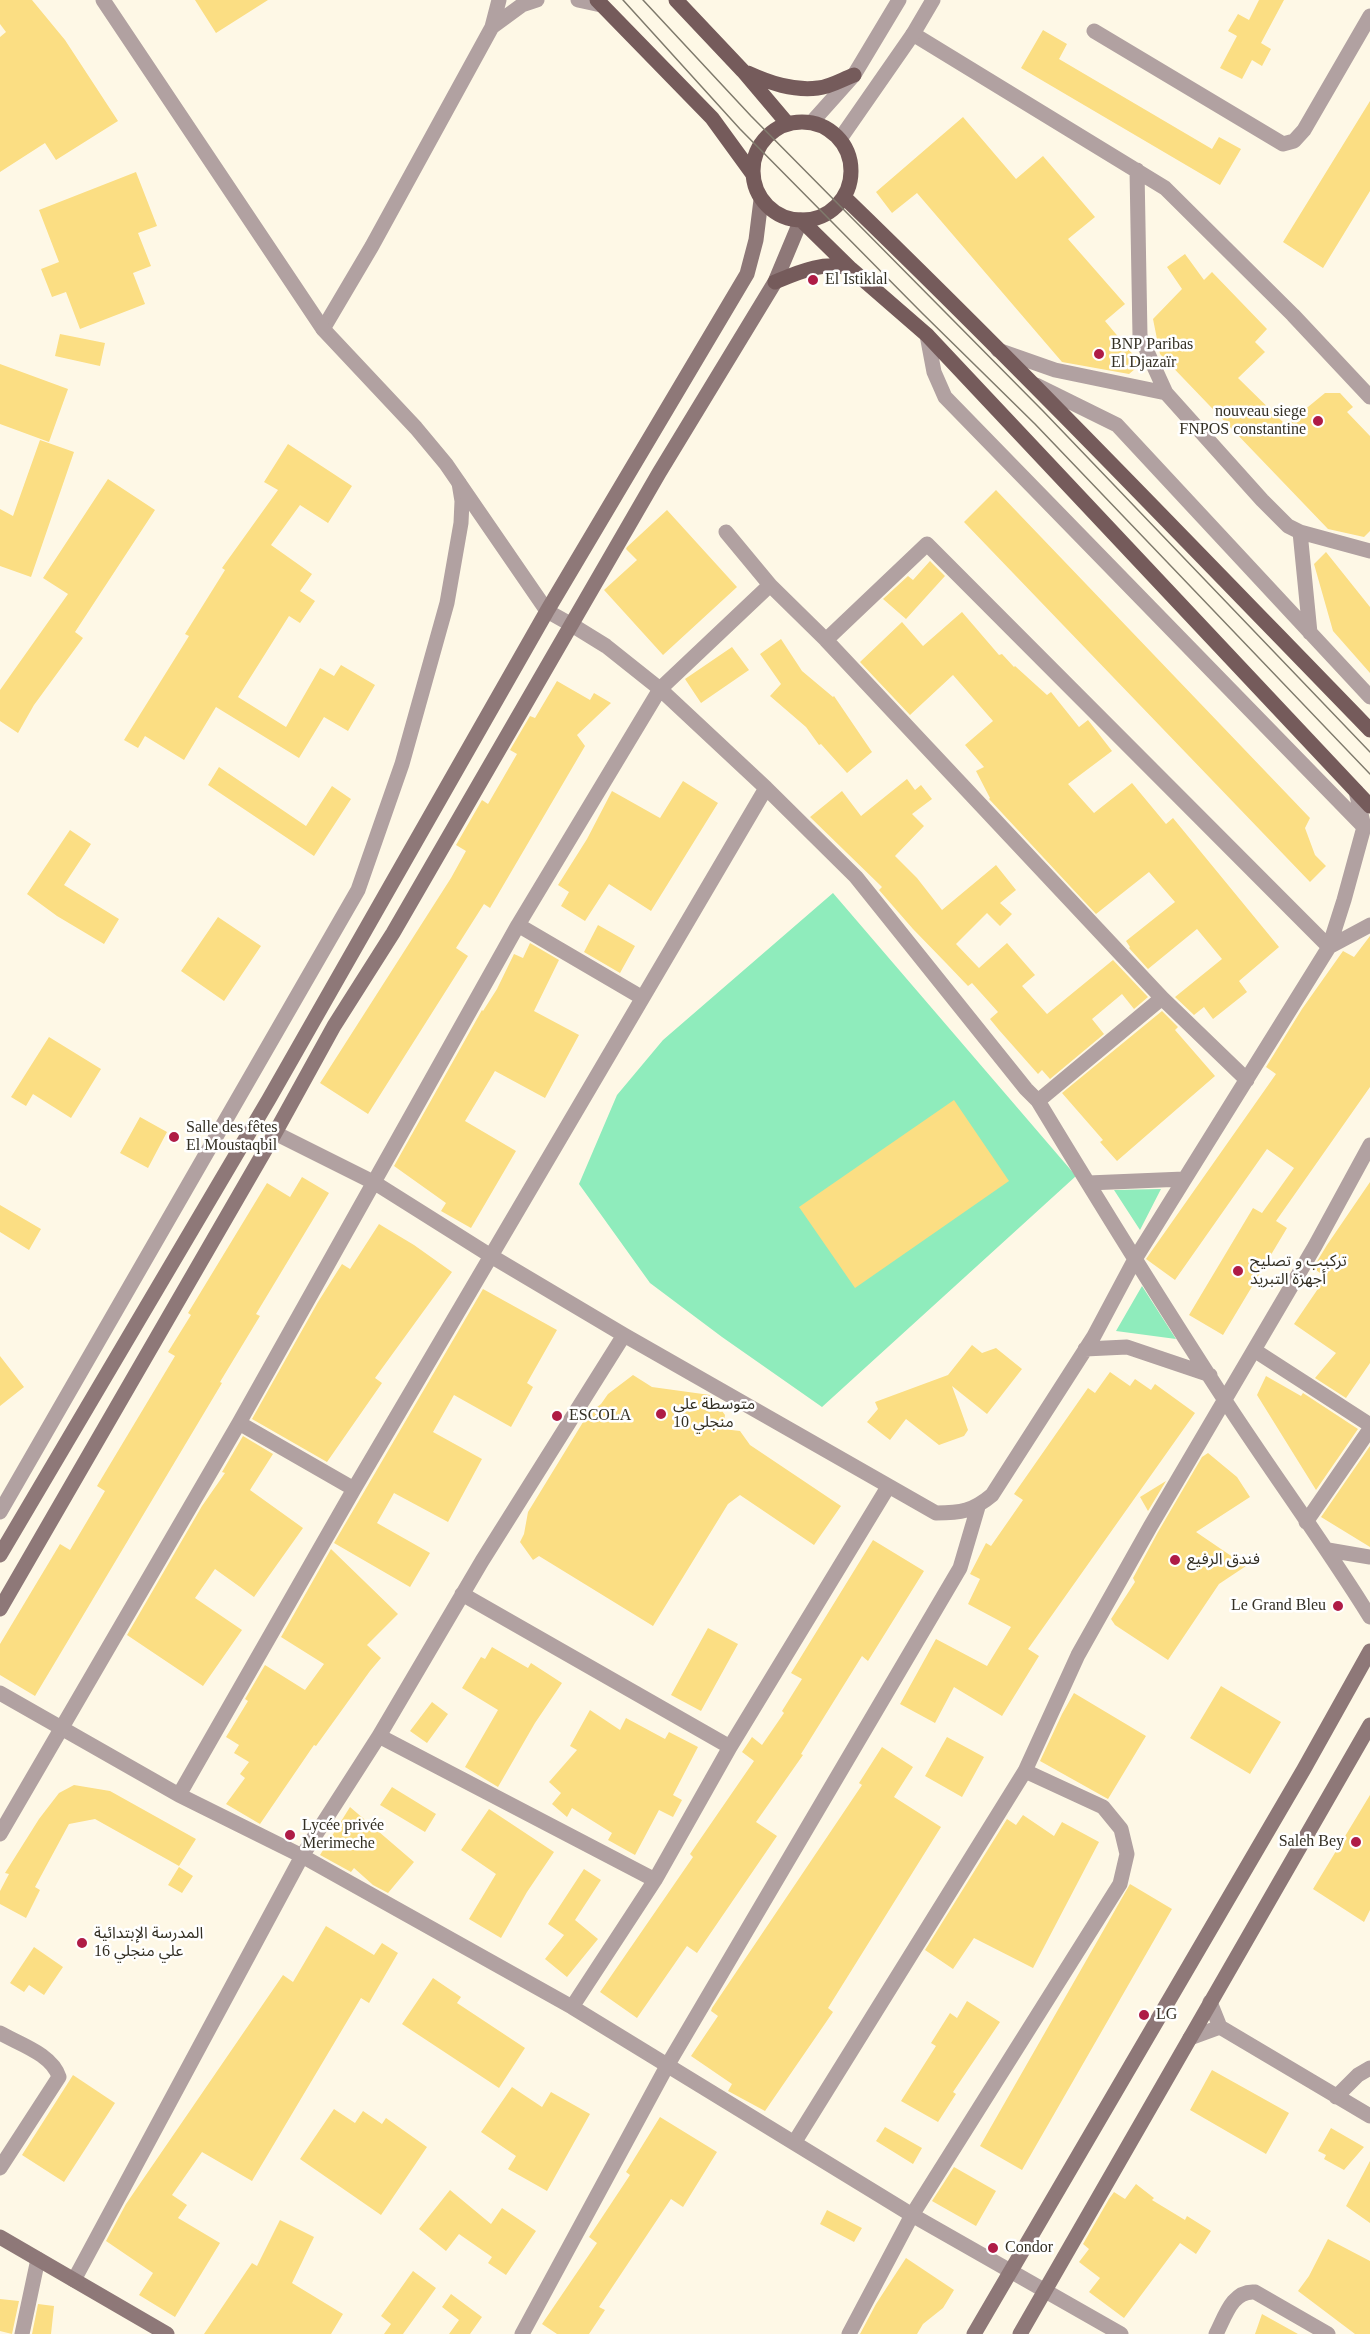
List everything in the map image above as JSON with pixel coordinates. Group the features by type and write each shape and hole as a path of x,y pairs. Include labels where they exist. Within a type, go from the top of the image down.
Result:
{"main road":[{"path":"676,0 743,71 787,123"},
{"path":"599,2 712,118 752,173 761,200 777,214 801,220 821,217 844,197 851,174 846,149 840,139 812,122 787,123 775,128 765,136 758,147 752,173"},
{"path":"743,71 767,82 793,88 820,88 854,75"},
{"path":"844,197 1030,381 1370,730"},
{"path":"0,1555 269,1099 547,611 747,274 756,240 761,200"},
{"path":"801,220 851,269 927,335 1370,806"},
{"path":"0,1609 275,1133 334,1026 393,933 659,473 775,282 801,220"},
{"path":"775,282 817,267 839,264 851,269"},
{"path":"974,2334 1304,1769 1370,1651"},
{"path":"1020,2334 1370,1725"},
{"path":"0,2237 167,2334"}],"street":[{"path":"104,0 323,329 416,428 459,483 547,611 606,646 660,689 766,788 856,877 1038,1101 1224,1399 1306,1522 1328,1550 1370,1617"},
{"path":"323,329 372,246 492,27 499,0"},
{"path":"492,27 522,6 537,0"},
{"path":"578,0 599,2"},
{"path":"812,122 854,75 899,0"},
{"path":"840,139 913,34 933,0"},
{"path":"1094,31 1283,144 1294,141 1304,130 1370,16"},
{"path":"913,34 1165,188 1293,315 1370,397"},
{"path":"1137,170 1140,336 1166,393 1262,500 1288,525 1300,532 1370,551"},
{"path":"927,335 934,372 945,397 1364,827"},
{"path":"997,350 1055,370 1166,393"},
{"path":"1030,381 1118,425 1370,697"},
{"path":"0,1512 358,890 402,764 447,603 461,523 462,501 459,483"},
{"path":"726,532 770,585 826,640 1162,998 1247,1080"},
{"path":"1300,532 1310,633"},
{"path":"826,640 927,544 1329,947"},
{"path":"0,1834 239,1423 518,925 660,689 770,585"},
{"path":"179,1795 354,1489 641,997 766,788"},
{"path":"275,1133 375,1183 491,1256 624,1335 936,1513 959,1513 978,1507 992,1495 1085,1349 1135,1259 1329,947 1364,827 1356,791"},
{"path":"518,925 641,997"},
{"path":"1329,947 1370,925"},
{"path":"1038,1101 1162,998"},
{"path":"794,2143 1024,1771 1078,1655 1224,1399 1315,1246 1370,1145"},
{"path":"1088,1183 1184,1179"},
{"path":"74,2280 302,1856 379,1736 462,1594 624,1335"},
{"path":"1085,1349 1127,1347 1210,1375"},
{"path":"1254,1350 1370,1427 1306,1522"},
{"path":"239,1423 354,1489"},
{"path":"572,2007 654,1880 730,1746 888,1487"},
{"path":"522,2334 667,2067 960,1568 978,1507"},
{"path":"1328,1550 1370,1557"},
{"path":"462,1594 730,1746"},
{"path":"0,1694 179,1795 302,1856 572,2007 912,2215 1120,2334"},
{"path":"379,1736 654,1880"},
{"path":"849,2334 912,2215 1120,1884 1127,1854 1121,1828 1103,1806 1024,1771"},
{"path":"1210,2002 1220,2027 1370,2116"},
{"path":"1190,2038 1220,2027"},
{"path":"0,2033 46,2059 55,2067 59,2077 0,2169"},
{"path":"1336,2097 1358,2075 1370,2068"},
{"path":"22,2334 38,2259"},
{"path":"1216,2334 1236,2298 1246,2291 1255,2292 1328,2334"}],"green space":[{"path":"833,893 1076,1176 822,1407 650,1283 579,1184 617,1095 663,1040"},
{"path":"1161,1189 1140,1230 1114,1190"},
{"path":"1142,1286 1176,1339 1116,1331"}],"building":[{"path":"0,0 32,0 65,40 118,121 56,160 45,143 0,172 0,37 6,32 0,24"},
{"path":"195,0 268,0 216,33"},
{"path":"1259,0 1284,0 1261,43 1271,49 1262,66 1252,60 1242,79 1220,68 1237,36 1228,31 1238,14 1249,20"},
{"path":"1043,30 1067,44 1059,59 1212,149 1219,137 1241,149 1220,185 1021,68"},
{"path":"1370,101 1370,191 1323,268 1283,242"},
{"path":"963,117 1016,179 1043,156 1095,217 1068,239 1125,304 1105,321 1141,364 1129,374 1062,362 917,193 892,213 876,192"},
{"path":"136,172 157,226 138,233 151,266 133,273 145,304 80,329 66,292 52,297 41,269 59,262 39,210"},
{"path":"1185,254 1204,280 1212,272 1267,329 1255,342 1265,352 1238,378 1286,425 1325,393 1340,393 1353,407 1347,412 1370,436 1370,531 1364,537 1328,529 1160,354 1153,319 1182,289 1167,267"},
{"path":"60,334 105,343 100,366 55,356"},
{"path":"0,364 68,389 49,442 0,424"},
{"path":"40,440 74,452 31,577 0,566 0,509 13,516"},
{"path":"288,444 352,486 328,523 300,505 271,545 312,574 300,591 315,601 300,623 289,616 238,697 286,727 320,668 334,676 341,665 375,685 348,731 324,717 299,758 216,707 184,760 145,736 138,748 124,740 189,636 185,634 225,570 222,568 278,490 264,482"},
{"path":"108,479 155,510 75,632 83,638 34,705 18,733 0,721 0,690 68,594 43,578"},
{"path":"996,490 1310,818 1305,828 1315,855 1326,866 1310,882 964,522"},
{"path":"667,510 737,587 663,655 604,590 637,560 626,549 627,547"},
{"path":"1326,552 1370,607 1370,673 1333,631 1314,564"},
{"path":"930,561 945,576 906,619 883,599 908,576 913,580"},
{"path":"962,612 999,655 1002,654 1047,695 1051,692 1079,727 1088,720 1112,751 1068,784 1094,813 1132,783 1166,824 1173,818 1279,947 1239,981 1247,992 1213,1019 1204,1007 1194,1015 1175,997 1222,959 1197,929 1148,969 1129,948 1126,941 1175,902 1149,872 1096,914 989,799 976,771 984,767 965,745 993,721 953,675 910,715 860,662 902,622 923,646"},
{"path":"781,639 802,671 834,696 872,752 847,773 821,744 819,745 806,727 770,696 781,684 760,654"},
{"path":"732,647 749,670 701,703 685,679"},
{"path":"557,681 590,700 594,693 611,703 577,735 585,746 490,908 484,904 456,948 468,956 368,1114 320,1083 451,878 466,851 456,845 482,800 488,804 517,754 510,750 530,716 535,718"},
{"path":"219,767 306,826 332,786 351,799 314,856 208,785"},
{"path":"907,779 915,790 921,785 932,799 912,814 924,826 895,856 917,878 942,910 996,865 1016,890 1000,903 1012,914 1000,926 987,913 956,944 979,968 1007,943 1035,975 1022,986 1047,1014 1113,960 1148,997 1134,1009 1122,994 1092,1019 1104,1034 1050,1079 1042,1070 1038,1074 990,1019 998,1012 972,983 968,986 879,890 882,887 810,817 842,791 861,816"},
{"path":"683,781 718,803 651,911 609,884 585,921 561,906 569,892 558,885 587,839 612,791 660,818"},
{"path":"70,830 91,844 64,885 119,919 104,944 57,916 27,894"},
{"path":"218,917 261,946 224,1001 181,971"},
{"path":"598,925 635,946 620,973 584,952"},
{"path":"1370,936 1370,1087 1276,1221 1287,1228 1223,1335 1189,1315 1253,1208 1262,1213 1294,1168 1267,1149 1175,1280 1146,1259 1276,1074 1266,1067 1302,1009 1343,951 1354,957"},
{"path":"530,943 559,960 534,1011 579,1035 545,1098 495,1071 465,1121 516,1151 471,1228 441,1211 446,1203 394,1166 482,1010 497,989 514,954 523,958"},
{"path":"1162,1011 1178,1027 1175,1030 1215,1076 1117,1161 1100,1142 1103,1140 1062,1093"},
{"path":"49,1037 101,1069 71,1118 33,1094 26,1106 11,1097"},
{"path":"954,1100 1009,1181 855,1288 799,1207"},
{"path":"140,1117 167,1132 148,1168 120,1153"},
{"path":"302,1177 329,1193 256,1314 260,1316 220,1382 222,1383 35,1696 0,1675 0,1644 60,1544 70,1550 105,1491 97,1486 175,1356 168,1352 191,1315 188,1313 267,1183 290,1197"},
{"path":"1370,1182 1370,1363 1346,1398 1315,1378 1336,1353 1294,1324 1326,1277 1313,1268"},
{"path":"0,1205 41,1229 29,1250 0,1232"},
{"path":"379,1224 452,1272 375,1378 382,1383 327,1462 252,1419 342,1264 350,1269"},
{"path":"483,1289 557,1330 527,1383 533,1387 511,1427 454,1395 433,1432 482,1459 448,1522 394,1493 377,1523 430,1553 410,1587 334,1543"},
{"path":"972,1345 982,1353 996,1348 1022,1369 987,1414 952,1386 968,1430 964,1436 939,1445 906,1419 890,1440 867,1422 878,1409 875,1402 948,1375"},
{"path":"0,1356 24,1387 0,1406"},
{"path":"1110,1372 1130,1386 1135,1379 1151,1390 1155,1384 1195,1413 1028,1649 1039,1656 1002,1716 954,1687 935,1723 900,1704 936,1639 987,1666 1011,1627 968,1604 980,1579 970,1574 986,1543 991,1546 1023,1500 1014,1494 1088,1388 1095,1393"},
{"path":"633,1375 652,1387 710,1395 725,1415 723,1429 740,1431 750,1445 841,1506 814,1545 740,1495 728,1504 653,1626 539,1556 533,1560 520,1542 524,1534 528,1512 588,1414 601,1404 608,1394"},
{"path":"1266,1376 1301,1396 1303,1393 1358,1429 1316,1490 1257,1395"},
{"path":"243,1436 273,1454 250,1490 303,1528 254,1597 215,1569 195,1598 242,1630 203,1686 127,1635 202,1506 225,1473 222,1472"},
{"path":"1370,1446 1370,1547 1321,1517"},
{"path":"1208,1453 1237,1477 1250,1497 1196,1532 1246,1566 1219,1584 1168,1660 1115,1625 1111,1619 1135,1582 1133,1578 1158,1532 1202,1457"},
{"path":"1166,1481 1148,1511 1140,1497"},
{"path":"873,1540 924,1571 868,1661 862,1656 801,1754 803,1755 756,1822 777,1836 697,1953 687,1946 637,2018 600,1992 693,1857 690,1854 754,1761 742,1752 752,1737 762,1745 784,1713 782,1711 802,1679 791,1673"},
{"path":"331,1549 398,1614 367,1645 381,1658 316,1746 314,1745 260,1824 226,1804 245,1778 240,1774 249,1762 234,1753 239,1745 226,1737 248,1701 245,1699 265,1665 305,1690 324,1664 281,1637"},
{"path":"708,1628 738,1644 701,1711 671,1695"},
{"path":"492,1647 528,1668 531,1663 562,1683 535,1723 498,1787 465,1767 498,1710 462,1688 481,1657 485,1659"},
{"path":"1221,1686 1281,1722 1250,1774 1190,1738"},
{"path":"1074,1693 1146,1736 1108,1799 1040,1761"},
{"path":"432,1702 448,1714 427,1743 410,1731"},
{"path":"590,1710 620,1730 626,1718 665,1739 669,1732 698,1747 673,1795 682,1800 673,1817 659,1810 635,1855 608,1840 612,1833 572,1808 567,1817 552,1804 561,1793 549,1782 577,1750 570,1746"},
{"path":"947,1737 984,1757 962,1797 925,1776"},
{"path":"882,1747 913,1767 894,1797 941,1827 828,2008 833,2012 765,2111 728,2091 732,2084 691,2056 718,2016 711,2011 712,2008 862,1785 859,1783"},
{"path":"74,1785 110,1791 196,1839 179,1866 95,1819 69,1824 35,1887 40,1890 26,1918 0,1904 0,1891 9,1874 5,1873 39,1819 59,1793"},
{"path":"392,1787 436,1814 425,1832 380,1805"},
{"name":"Saleh Bey","path":"1370,1795 1370,1910 1364,1922 1313,1889"},
{"path":"350,1807 414,1862 388,1893 373,1885 354,1868 351,1872 320,1855"},
{"path":"489,1809 554,1852 527,1892 501,1938 469,1919 496,1874 461,1850"},
{"path":"1023,1815 1054,1836 1062,1822 1099,1842 1033,1968 974,1938 953,1969 925,1950 1007,1819 1016,1825"},
{"path":"179,1867 193,1876 182,1893 168,1885"},
{"path":"584,1869 601,1880 575,1920 598,1939 567,1977 545,1959 564,1935 548,1924"},
{"path":"1130,1884 1172,1909 1022,2170 980,2146"},
{"path":"326,1926 374,1955 382,1943 398,1953 369,2003 361,1998 252,2181 202,2152 172,2195 187,2205 178,2218 220,2243 175,2317 139,2295 153,2273 106,2241 126,2204 283,1975 293,1982"},
{"path":"34,1947 63,1967 44,1995 29,1985 24,1992 10,1983"},
{"path":"433,1978 461,1997 457,2003 525,2048 499,2088 402,2024"},
{"path":"967,2001 1000,2022 953,2092 956,2094 938,2122 901,2101 936,2046 931,2043 950,2013 957,2018"},
{"path":"1212,2070 1289,2113 1266,2154 1190,2110"},
{"path":"73,2075 115,2103 64,2182 22,2155"},
{"path":"512,2087 542,2107 551,2092 590,2114 547,2191 508,2169 516,2156 481,2132"},
{"path":"334,2109 355,2123 363,2111 382,2124 386,2118 427,2147 381,2215 300,2159"},
{"path":"660,2117 717,2152 683,2207 671,2199 599,2307 605,2310 589,2334 557,2334 542,2324 597,2243 589,2237 630,2175 626,2172"},
{"path":"885,2127 922,2148 913,2164 876,2141"},
{"path":"1331,2128 1364,2147 1344,2170 1324,2159 1326,2155 1318,2151"},
{"path":"1370,2161 1370,2223 1346,2206"},
{"path":"954,2167 996,2191 976,2226 932,2201"},
{"path":"1136,2184 1154,2198 1152,2200 1185,2220 1187,2216 1211,2231 1196,2254 1180,2243 1124,2318 1089,2292 1100,2278 1079,2262 1089,2249 1083,2244 1114,2192 1125,2199"},
{"path":"450,2190 491,2224 502,2208 536,2231 506,2275 488,2263 492,2257 459,2234 446,2251 419,2229"},
{"path":"827,2210 862,2228 854,2242 820,2224"},
{"path":"280,2220 314,2237 292,2283 343,2314 331,2334 204,2334 252,2263 257,2266"},
{"path":"1328,2239 1370,2261 1370,2334 1355,2334 1298,2291 1309,2276"},
{"path":"906,2258 954,2290 943,2308 923,2324 917,2334 860,2334 876,2304"},
{"path":"413,2271 436,2288 403,2334 384,2334 391,2324 381,2316"},
{"path":"451,2294 482,2317 470,2334 449,2334 459,2320 442,2307"},
{"path":"0,2299 19,2301 12,2334 0,2331"},
{"path":"38,2304 54,2306 51,2334 32,2334"},
{"path":"1262,2314 1298,2334 1255,2334"}],"tram line":[{"path":"623,0 740,129 1035,424 1370,774"},
{"path":"643,0 751,116 1043,411 1370,752"}],"place":[{"name":"El Istiklal","path":"813,280"},
{"name":"BNP Paribas El Djazaïr","path":"1099,354"},
{"name":"nouveau siege FNPOS constantine","path":"1318,421"},
{"name":"Salle des fêtes El Moustaqbil","path":"174,1137"},
{"name":"تركيب و تصليح أجهزة التبريد","path":"1238,1271"},
{"name":"متوسطة علي منجلي 10","path":"661,1414"},
{"name":"ESCOLA","path":"557,1416"},
{"name":"فندق الرفيع","path":"1175,1560"},
{"name":"Le Grand Bleu","path":"1338,1606"},
{"name":"Lycée privée Merimeche","path":"290,1835"},
{"name":"Saleh Bey","path":"1356,1842"},
{"name":"المدرسة الإبتدائية علي منجلي 16","path":"82,1943"},
{"name":"LG","path":"1144,2015"},
{"name":"Condor","path":"993,2248"}]}
